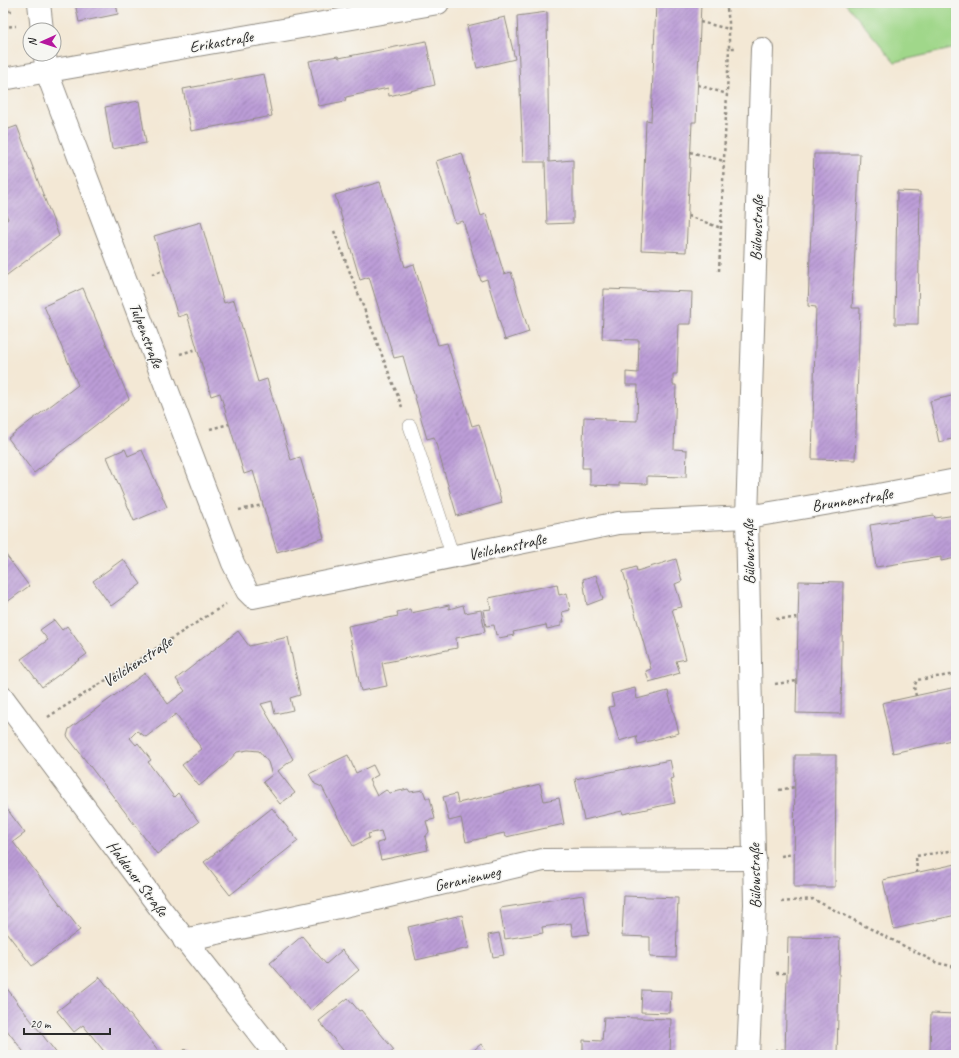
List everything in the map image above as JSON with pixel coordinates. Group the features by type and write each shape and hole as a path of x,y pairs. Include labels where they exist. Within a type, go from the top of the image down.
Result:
{"street":[{"path":"39,3 41,22"},
{"name":"Erikastraße","path":"62,60 438,4"},
{"name":"Bülowstraße","path":"748,1055 755,904 747,517 762,50"},
{"name":"Erikastraße","path":"3,79 46,62"},
{"name":"Tulpenstraße","path":"46,62 233,563 247,591"},
{"name":"Brunnenstraße","path":"747,517 956,480"},
{"name":"Veilchenstraße","path":"247,591 253,597 618,523 747,517"},
{"name":"Haldener Straße","path":"3,698 184,940 276,1055"},
{"name":"Geranienweg","path":"184,940 372,900 542,860 754,859"}],"lane":[{"path":"410,426 453,557"}],"path":[{"path":"719,271 729,48 729,29 726,3"},
{"path":"700,22 729,29"},
{"path":"729,48 762,50"},
{"path":"698,85 727,94"},
{"path":"690,152 724,161"},
{"path":"688,216 722,228"},
{"path":"334,231 410,426"},
{"name":"Veilchenstraße","path":"27,731 247,591"},
{"path":"916,696 914,687 917,680 956,674"},
{"path":"917,873 916,856 956,850"},
{"path":"755,904 813,899 937,963 956,967"}],"green space":[{"path":"845,3 956,3 956,48 895,62"}],"building":[{"path":"75,3 116,3 118,14 79,22"},
{"path":"656,3 701,3 696,122 692,122 686,252 641,250 646,120 651,121"},
{"path":"547,12 549,162 573,160 573,223 547,224 545,162 523,162 517,16"},
{"path":"505,17 515,59 477,68 467,26"},
{"path":"426,41 435,85 389,96 388,88 346,97 345,101 319,106 309,61 338,56 339,58"},
{"path":"264,74 272,116 191,131 183,89"},
{"path":"139,101 146,143 112,149 105,107"},
{"path":"17,126 59,236 3,278 3,223 8,219 3,207 3,131"},
{"path":"462,153 481,216 486,214 504,274 511,272 529,332 505,340 487,279 481,281 463,221 455,223 436,161"},
{"path":"814,154 860,154 852,308 860,308 855,460 812,459 816,307 808,306"},
{"path":"380,182 405,267 414,264 438,345 447,343 472,426 479,424 502,503 457,516 434,437 427,439 403,356 394,358 369,277 360,280 335,195"},
{"path":"897,191 920,192 918,324 895,324"},
{"path":"201,222 224,303 234,300 258,382 267,379 291,460 300,457 324,538 277,552 253,471 244,474 220,393 211,396 187,314 178,317 154,236"},
{"path":"83,288 129,399 34,473 8,438 78,385 44,306"},
{"path":"604,289 692,292 691,324 679,324 677,374 673,374 673,385 676,385 674,449 687,450 686,477 647,476 647,484 619,483 619,486 590,485 590,468 582,468 584,417 604,418 604,420 637,421 638,385 626,385 626,372 638,373 639,340 602,339"},
{"path":"956,395 956,438 939,442 930,401"},
{"path":"125,449 128,456 142,450 167,507 134,521 107,457"},
{"path":"934,515 935,518 956,515 956,558 941,561 941,557 876,567 870,525"},
{"path":"3,551 29,586 3,605"},
{"path":"123,559 141,584 111,606 93,581"},
{"path":"676,559 682,581 675,584 682,607 672,609 686,659 676,661 680,673 649,682 646,671 651,669 623,571 636,567 637,571"},
{"path":"596,575 603,599 587,605 583,579"},
{"path":"799,581 843,582 841,714 796,713"},
{"path":"557,584 559,595 567,593 570,610 562,612 564,622 561,622 561,626 547,629 546,625 513,632 514,635 499,638 498,634 496,635 494,625 486,626 483,610 491,609 489,598"},
{"path":"449,605 449,609 463,605 465,613 481,610 485,632 456,638 457,648 382,663 387,686 361,691 348,626 398,616 397,612 410,609 411,613"},
{"path":"54,620 62,630 67,626 87,654 42,687 21,659 48,640 40,630"},
{"path":"238,631 249,646 288,637 300,695 290,698 293,710 275,714 272,701 261,704 293,759 278,771 295,793 280,804 263,782 272,775 268,762 259,751 248,750 237,752 226,764 199,786 182,765 202,749 176,714 146,737 137,731 130,738 136,745 138,743 151,760 148,762 174,797 178,793 199,822 157,854 67,736 69,729 145,673 168,704 185,691 176,679"},
{"path":"956,687 956,739 893,753 882,703"},
{"path":"635,688 637,699 668,691 679,733 638,744 636,736 619,741 609,707 614,706 611,694"},
{"path":"348,755 356,773 373,765 378,775 369,780 377,796 386,790 390,793 408,789 410,792 423,790 426,798 430,798 435,819 426,821 429,832 425,837 428,850 381,860 377,843 384,841 381,831 368,834 369,838 353,846 322,787 315,784 309,774"},
{"path":"795,755 836,755 835,887 794,887"},
{"path":"670,760 674,778 670,779 675,803 623,814 622,811 584,820 575,779"},
{"path":"540,784 544,801 559,798 564,824 506,837 504,833 466,842 461,818 449,821 443,797 456,794 458,803"},
{"path":"3,804 25,833 13,842 80,930 32,966 3,928"},
{"path":"272,808 298,841 230,895 204,862"},
{"path":"956,864 956,915 894,929 883,880"},
{"path":"583,895 589,934 573,936 571,923 542,927 543,933 505,939 500,908"},
{"path":"624,896 678,898 676,958 650,957 650,937 622,936"},
{"path":"462,915 469,948 416,960 408,927"},
{"path":"499,933 504,955 493,957 488,935"},
{"path":"302,936 326,964 342,950 359,970 311,1011 270,963"},
{"path":"788,937 840,938 837,1055 785,1055"},
{"path":"100,977 162,1055 107,1055 83,1025 74,1032 57,1011"},
{"path":"3,983 58,1055 26,1055 3,1025"},
{"path":"642,990 671,991 670,1013 641,1012"},
{"path":"348,998 359,1011 361,1010 394,1050 388,1055 347,1055 319,1021"},
{"path":"931,1013 956,1014 956,1055 930,1055"},
{"path":"604,1017 671,1019 670,1055 583,1055 583,1040 602,1041"},
{"path":"481,1044 489,1055 468,1055"},
{"path":"185,1049 190,1055 179,1055"}]}
